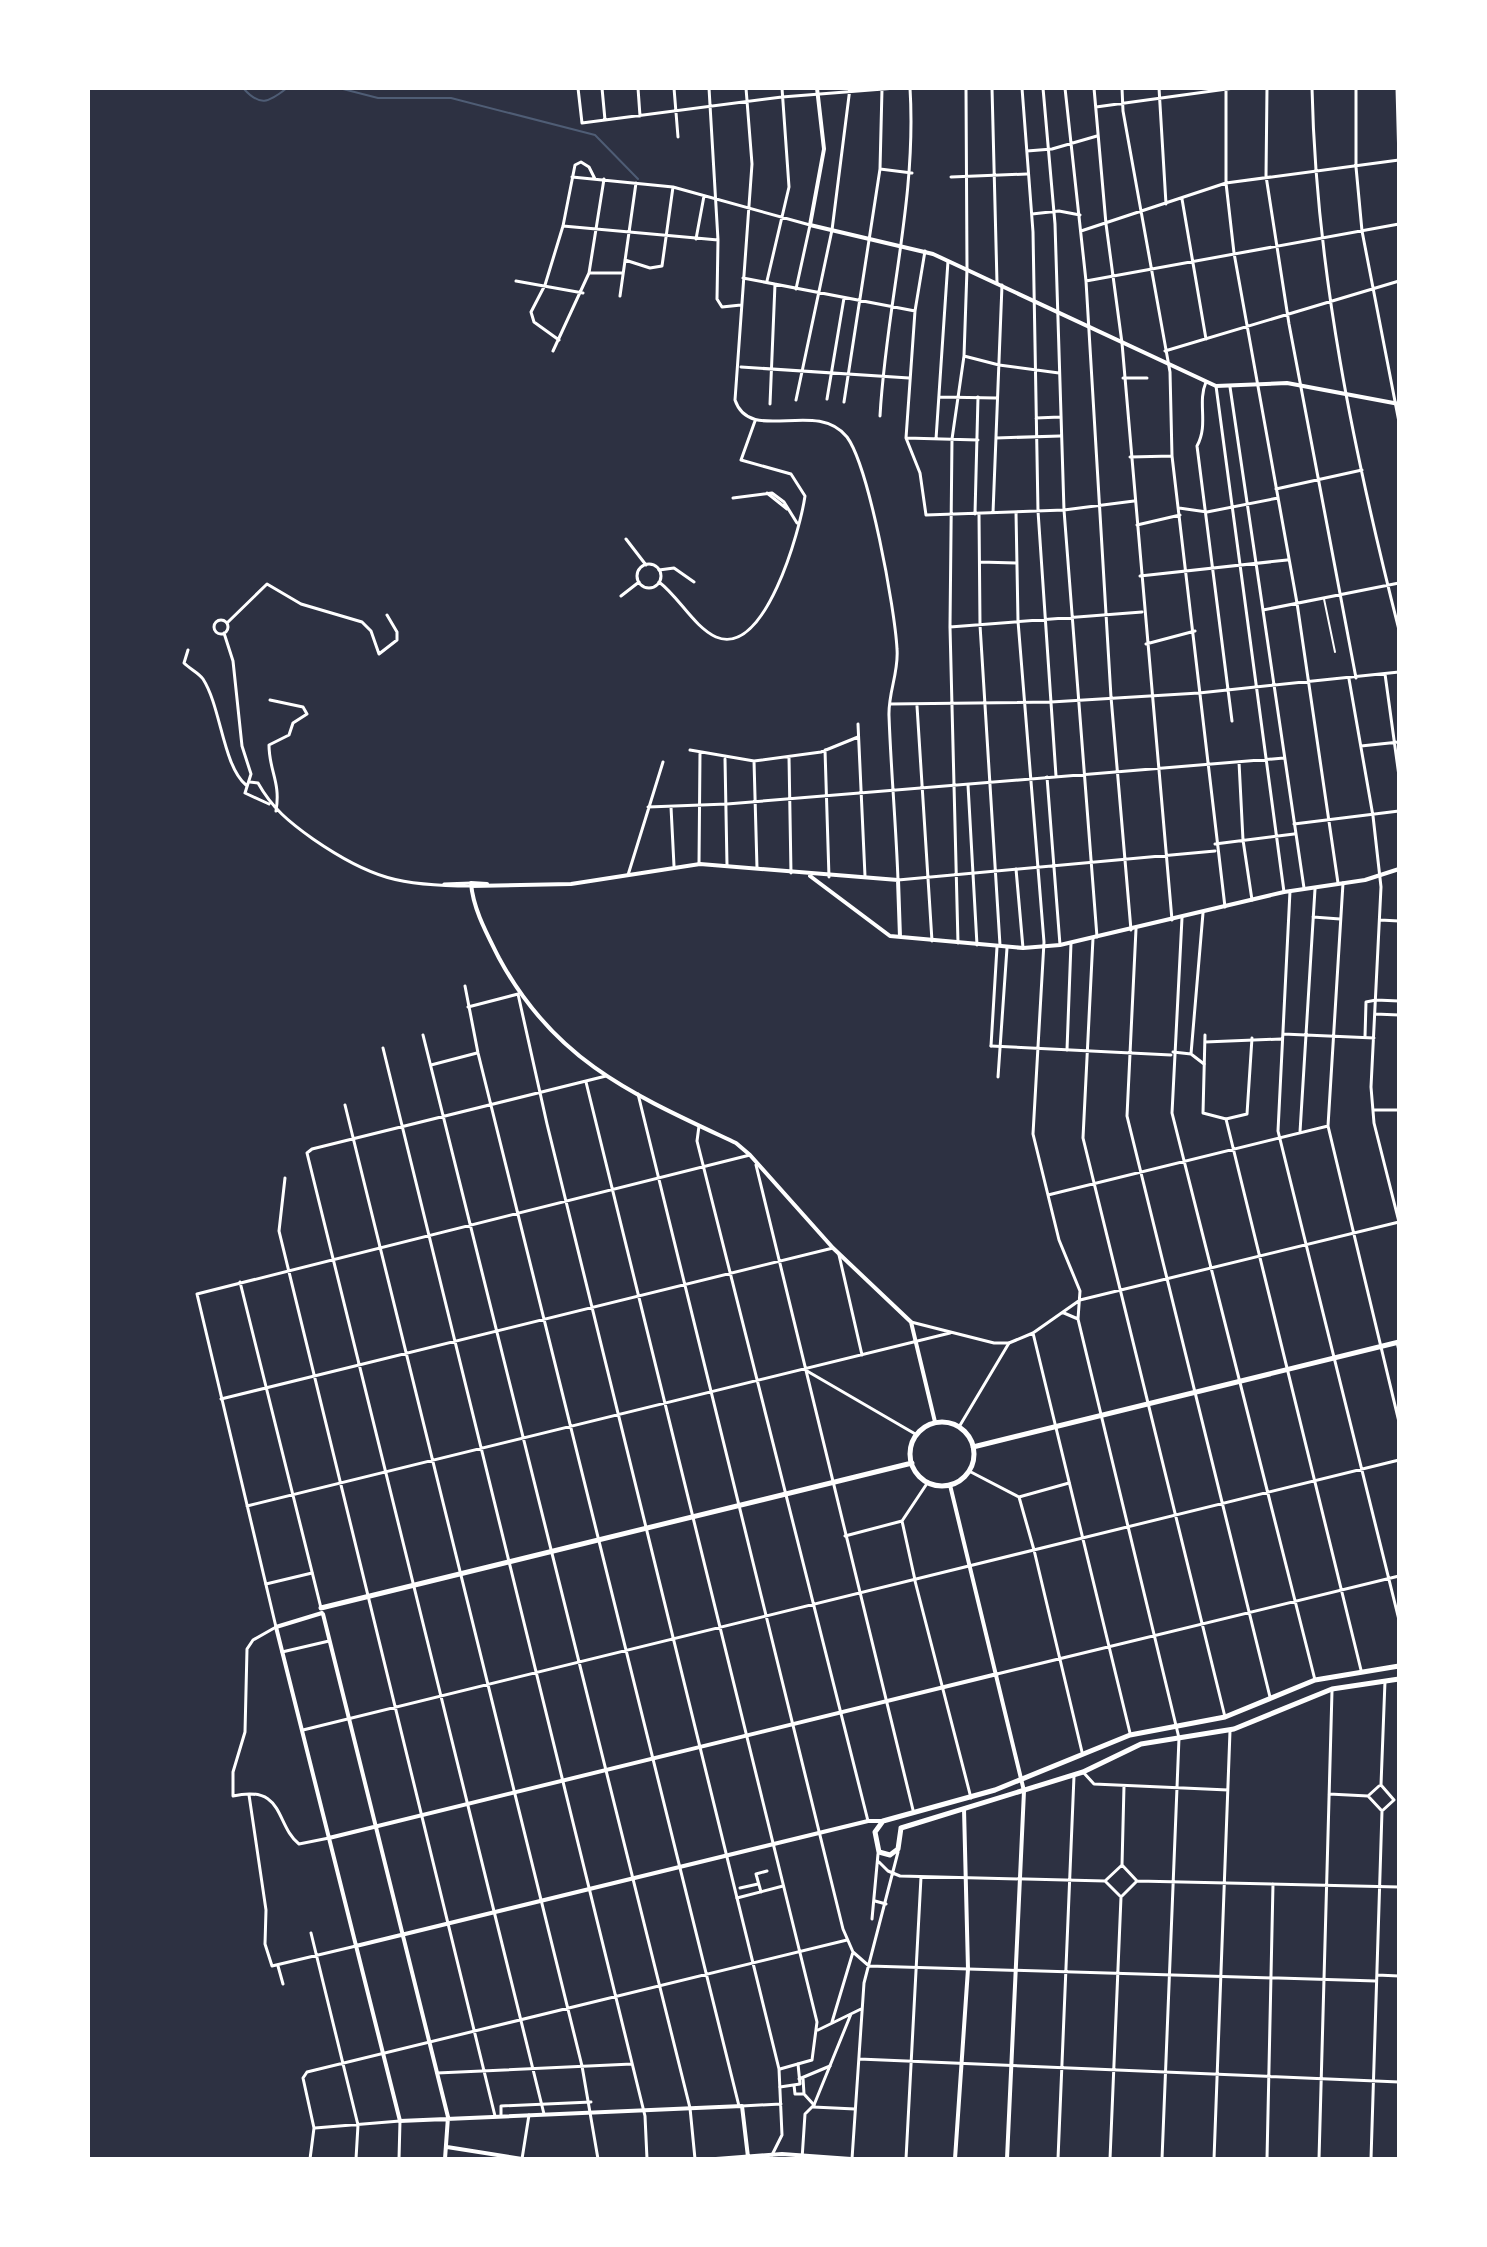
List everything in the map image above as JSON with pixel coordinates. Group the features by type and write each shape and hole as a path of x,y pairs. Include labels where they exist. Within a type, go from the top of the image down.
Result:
{"main road":[{"path":"973,1447 1398,1342"},
{"path":"935,1422 959,1427 973,1447 969,1471 950,1485 928,1482 912,1463 911,1449 917,1435 935,1422"},
{"path":"322,1610 414,1584 912,1463"},
{"path":"901,1828 898,1849 885,1855 877,1850 875,1832 886,1821 971,1798 1130,1735 1225,1717 1315,1680 1399,1666"},
{"path":"886,1821 901,1828 1074,1776 1135,1746 1230,1730 1332,1689 1399,1679"}],"street":[{"path":"578,88 582,123 818,91 896,88"},
{"path":"602,88 605,120"},
{"path":"638,88 640,116"},
{"path":"674,88 678,137"},
{"path":"709,88 718,240 718,302 722,307 741,305"},
{"path":"746,88 752,164 735,400 741,412 755,421 824,421 842,432 857,454 890,587 897,649 890,704 900,937"},
{"path":"767,281 789,187 782,88"},
{"path":"880,416 891,307 903,247 912,173 910,88"},
{"path":"958,943 952,784 951,515 952,439 964,356 966,88"},
{"path":"992,88 1000,284 993,513"},
{"path":"1022,88 1032,214 1038,511 1056,776"},
{"path":"1043,88 1054,211 1064,510 1092,862 1095,938 1083,1138 1225,1717"},
{"path":"1065,88 1086,281 1111,697 1134,930 1127,1116 1271,1700"},
{"path":"1094,88 1106,224 1122,343 1142,612 1172,920"},
{"path":"1122,88 1122,104 1167,365 1172,456 1195,631 1215,851 1225,907"},
{"path":"1159,88 1166,204"},
{"path":"1226,88 1226,183 1234,253 1297,603 1340,883 1328,1126 1399,1422"},
{"path":"1096,107 1201,90 1234,88"},
{"path":"1267,88 1266,176 1276,247 1356,678"},
{"path":"1312,88 1313,171 1331,303 1347,394 1399,630"},
{"path":"1356,88 1356,167 1362,231 1399,422"},
{"path":"1081,231 1226,183 1399,161 1397,88"},
{"path":"844,402 872,240 886,89"},
{"path":"796,400 832,230 850,90"},
{"path":"796,289 824,149 818,91"},
{"path":"1027,151 1049,149 1098,135"},
{"path":"559,340 531,316 545,285 563,226 575,165 581,162 589,167 595,179"},
{"path":"880,169 912,173"},
{"path":"951,177 1028,174"},
{"path":"572,177 673,187 716,202 925,251 1216,386 1258,383 1301,385 1397,404"},
{"path":"553,351 583,293 589,273 604,179"},
{"path":"620,296 636,183"},
{"path":"625,260 650,268 662,266 673,187"},
{"path":"696,239 704,196"},
{"path":"1182,199 1206,339"},
{"path":"1032,214 1054,211 1080,215"},
{"path":"1086,281 1399,224"},
{"path":"563,226 718,240"},
{"path":"925,251 915,311 906,438 920,473 926,515 1064,510 1134,501"},
{"path":"936,439 948,261"},
{"path":"589,273 623,273"},
{"path":"743,278 915,311"},
{"path":"516,281 583,293"},
{"path":"1165,351 1399,281"},
{"path":"770,404 775,283"},
{"path":"827,399 844,298"},
{"path":"964,356 999,365 1059,373"},
{"path":"739,367 909,378"},
{"path":"1123,378 1147,378"},
{"path":"1206,382 1203,390 1205,425 1197,446 1216,568 1232,721"},
{"path":"1216,386 1266,759 1287,891 1279,1138 1399,1620"},
{"path":"1230,387 1304,888"},
{"path":"940,397 998,398"},
{"path":"978,397 980,625 997,871 998,947 991,1046 1191,1054 1204,1064"},
{"path":"1036,418 1060,417"},
{"path":"659,570 659,582 714,636 728,641 744,636 768,608 805,496 795,477 784,470 747,465 741,460 755,421"},
{"path":"996,438 1061,436"},
{"path":"906,438 978,440"},
{"path":"1130,457 1172,456"},
{"path":"1276,489 1363,470"},
{"path":"733,498 767,493 778,496 797,523"},
{"path":"1179,508 1207,512 1278,498"},
{"path":"1016,512 1023,702 1032,778 1044,948 1033,1134 1059,1240 1080,1291 1078,1319 1179,1738 1162,2159"},
{"path":"1137,525 1180,515"},
{"path":"626,539 646,565 659,570 674,568 694,582"},
{"path":"1140,576 1289,560"},
{"path":"980,562 1017,563"},
{"path":"639,582 638,572 646,565"},
{"path":"639,582 649,588 659,582"},
{"path":"621,596 639,582"},
{"path":"1263,610 1399,583"},
{"path":"269,804 247,795 233,661 224,633 227,623 267,584 301,604 362,622 371,631 379,654 388,650 397,636 387,615"},
{"path":"950,627 1142,612"},
{"path":"224,633 217,632 215,624 221,620 227,623"},
{"path":"1146,644 1195,631"},
{"path":"188,650 184,663 202,676 223,726 236,775 248,784 258,783 276,811 354,867 386,879 440,885 571,884 699,864 810,876 898,880 1215,851"},
{"path":"890,704 1051,702 1199,693 1399,672"},
{"path":"1385,674 1397,742 1399,776"},
{"path":"518,994 555,1036 606,1076 736,1143 756,1161 839,1255 911,1322 951,1333 1009,1343 1033,1333 1080,1300 1399,1222 1373,1110 1380,876 1373,816 1349,679"},
{"path":"270,700 303,707 307,714 293,723 289,735 269,745 269,758 280,792 276,811"},
{"path":"917,706 932,941"},
{"path":"858,724 865,878"},
{"path":"690,750 725,759 754,761 825,750 858,737"},
{"path":"1361,746 1397,742"},
{"path":"825,750 829,877"},
{"path":"699,864 700,753"},
{"path":"789,757 791,873"},
{"path":"648,807 727,804 1284,758"},
{"path":"725,759 727,865"},
{"path":"754,761 757,868"},
{"path":"628,875 663,762"},
{"path":"1239,762 1243,840 1252,900"},
{"path":"1047,777 1060,945"},
{"path":"968,783 977,945"},
{"path":"254,798 261,790"},
{"path":"671,807 674,866"},
{"path":"1294,824 1399,811"},
{"path":"1215,844 1296,834"},
{"path":"1016,869 1023,948"},
{"path":"810,876 887,934 1007,948 1044,948 1134,930 1287,891 1380,876 1399,869"},
{"path":"472,885 474,903 518,994 779,2069 782,2135 772,2155"},
{"path":"1300,1132 1315,886"},
{"path":"1191,1054 1203,913"},
{"path":"1313,917 1340,919"},
{"path":"1182,918 1171,1104 1315,1680"},
{"path":"1380,920 1399,921"},
{"path":"1067,1050 1071,943"},
{"path":"998,1077 1007,948"},
{"path":"465,986 478,1053 740,2106 748,2157"},
{"path":"468,1007 518,994"},
{"path":"1365,1037 1366,1002 1399,1001"},
{"path":"1375,1014 1399,1015"},
{"path":"423,1035 554,1550 690,2108 695,2159"},
{"path":"1205,1035 1203,1113 1226,1119 1247,1114 1252,1038"},
{"path":"1193,1038 1205,1042 1306,1035 1374,1038"},
{"path":"383,1048 426,1235 643,2110 647,2159"},
{"path":"431,1065 478,1053"},
{"path":"544,2114 308,1151 606,1076"},
{"path":"586,1082 818,2030 812,2060 779,2069"},
{"path":"638,1094 765,1616 847,1940 853,1952 869,1966 1376,1981"},
{"path":"345,1105 591,2102 598,2159"},
{"path":"1373,1110 1399,1110"},
{"path":"1226,1119 1361,1670"},
{"path":"699,1125 697,1141 868,1821"},
{"path":"1048,1195 1328,1126"},
{"path":"399,2159 400,2121 282,1652 197,1294 750,1155"},
{"path":"756,1161 914,1814"},
{"path":"285,1178 279,1231 484,2070 498,2116"},
{"path":"221,1399 833,1248"},
{"path":"839,1255 862,1355"},
{"path":"240,1282 448,2117 445,2159"},
{"path":"1062,1312 1078,1319"},
{"path":"911,1322 935,1422"},
{"path":"247,1506 951,1333"},
{"path":"1033,1333 1130,1735"},
{"path":"1398,1342 1399,1351"},
{"path":"959,1427 1009,1343"},
{"path":"804,1369 917,1435"},
{"path":"302,1730 1399,1460"},
{"path":"969,1471 1019,1497 1069,1483"},
{"path":"845,1536 902,1521 928,1482"},
{"path":"950,1485 1023,1779 1007,2159"},
{"path":"1019,1497 1083,1756"},
{"path":"902,1521 971,1798"},
{"path":"266,1584 312,1573"},
{"path":"322,1610 276,1627 257,1637 247,1649 245,1732 233,1772 233,1796 249,1794 265,1799 278,1809 296,1842 308,1844 1399,1576"},
{"path":"282,1652 329,1641"},
{"path":"1329,1794 1368,1796 1381,1785 1385,1681"},
{"path":"1319,2159 1332,1689"},
{"path":"1214,2159 1230,1730"},
{"path":"1083,1772 1092,1783 1228,1790"},
{"path":"1058,2159 1074,1776"},
{"path":"1381,1785 1396,1799 1382,1811"},
{"path":"1124,1786 1122,1865 1137,1881 1399,1887"},
{"path":"249,1794 266,1910 265,1944 283,1984"},
{"path":"1368,1796 1382,1811 1371,2159"},
{"path":"955,2159 968,1969 964,1809"},
{"path":"276,1966 820,1832 868,1821 886,1821"},
{"path":"716,2159 764,2158 772,2155 852,2159 861,2009 898,1849"},
{"path":"872,1919 879,1862 877,1850"},
{"path":"879,1862 894,1875 1105,1881 1121,1897"},
{"path":"1105,1881 1122,1865"},
{"path":"761,1892 756,1874 767,1871"},
{"path":"906,2159 921,1877"},
{"path":"1110,2159 1121,1897 1137,1881"},
{"path":"740,1888 758,1884"},
{"path":"1267,2159 1273,1884"},
{"path":"737,1898 783,1886"},
{"path":"875,1901 886,1904"},
{"path":"311,1933 358,2125 356,2159"},
{"path":"310,2159 314,2128 304,2075 847,1940"},
{"path":"832,2022 853,1952"},
{"path":"1377,1975 1399,1976"},
{"path":"818,2030 861,2009"},
{"path":"802,2157 805,2114 814,2106 851,2014"},
{"path":"859,2059 1399,2082"},
{"path":"437,2073 632,2064"},
{"path":"798,2064 804,2094 814,2106 855,2109"},
{"path":"780,2087 800,2084 801,2079 830,2066"},
{"path":"794,2085 795,2094 804,2094"},
{"path":"498,2116 501,2106 591,2102"},
{"path":"574,2113 575,2103"},
{"path":"555,2104 555,2114"},
{"path":"314,2128 448,2117 781,2104"},
{"path":"516,2115 517,2105"},
{"path":"447,2147 487,2157 522,2159 527,2115 525,2105"}],"lane":[{"path":"1323,598 1335,652"}],"waterway":[{"path":"243,88 254,98 264,101 287,88"},
{"path":"339,88 378,98 451,98 595,135 638,179"}]}
